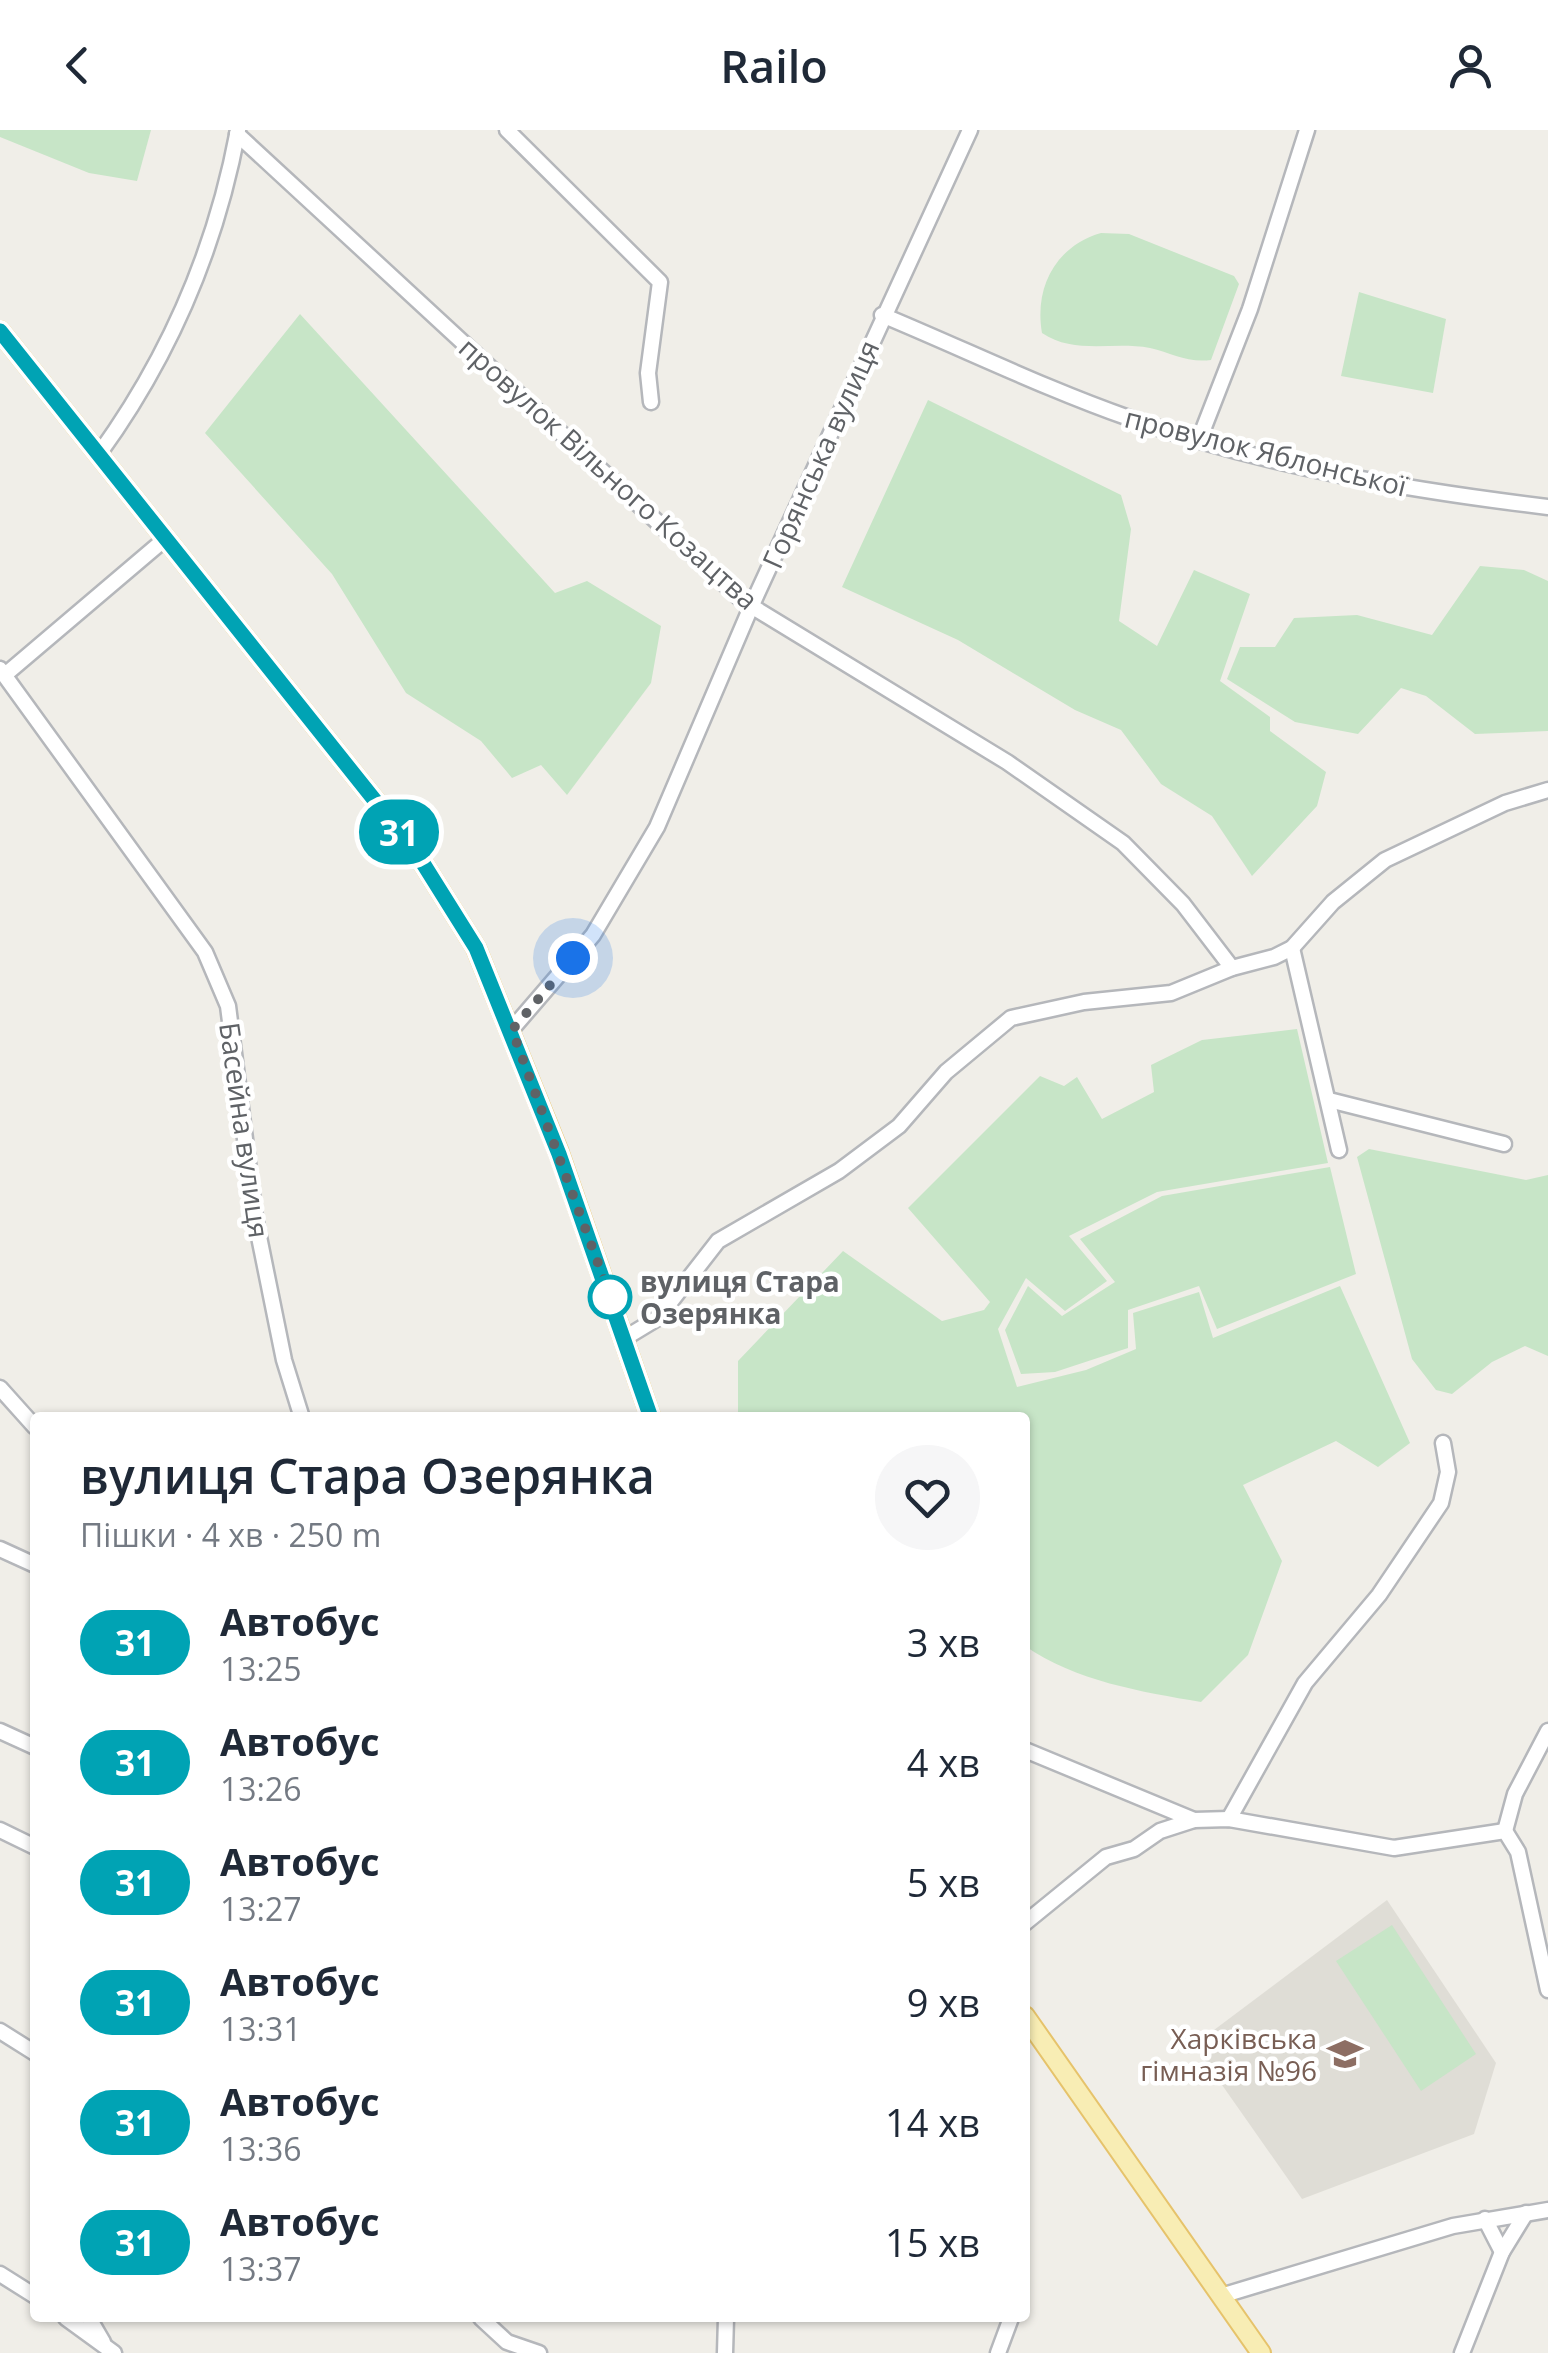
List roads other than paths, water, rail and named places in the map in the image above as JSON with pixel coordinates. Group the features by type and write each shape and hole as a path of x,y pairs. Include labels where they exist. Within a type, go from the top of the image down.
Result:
{"main road":[{"path":"0,331 416,852 476,948 512,1030 650,1412"},
{"path":"1030,2023 1262,2353"}],"street":[{"path":"507,130 660,282 648,373 651,402"},
{"name":"Горянська вулиця","path":"512,1030 593,935 657,827 882,314 970,130"},
{"path":"1199,440 1250,309 1307,130"},
{"path":"99,454 144,392 204,263 226,195 238,132"},
{"name":"провулок Вільного Козацтва","path":"238,132 751,606 1007,762 1123,842 1183,904 1232,968"},
{"name":"провулок Яблонської","path":"882,314 1128,418 1199,440 1325,472 1434,493 1548,507"},
{"path":"3,672 165,539"},
{"name":"Басейна вулиця","path":"3,672 205,952 228,1006 255,1217 284,1360 300,1412"},
{"path":"625,1338 658,1318 718,1241 839,1172 884,1137 946,1072 1010,1018 1084,1002 1170,993 1292,948 1333,902 1384,860 1505,803 1548,790"},
{"path":"1292,948 1339,1150"},
{"path":"1329,1100 1504,1144"},
{"path":"0,1388 30,1421"},
{"path":"1229,1818 1305,1683 1380,1595 1442,1503 1448,1472 1443,1443"},
{"path":"0,1549 30,1564"},
{"path":"0,1731 30,1746"},
{"path":"1504,1831 1515,1794 1548,1731"},
{"path":"1030,1752 1194,1820"},
{"path":"1030,1919 1106,1856 1134,1849 1160,1831 1194,1820 1229,1818 1394,1848 1504,1831"},
{"path":"0,1830 30,1845"},
{"path":"1504,1831 1518,1852 1548,1990"},
{"path":"0,2030 30,2050"},
{"path":"1224,2295 1485,2220 1548,2210"},
{"path":"1462,2353 1502,2252 1526,2214"},
{"path":"1485,2220 1502,2252"},
{"path":"0,2274 30,2293"},
{"path":"72,2322 110,2350"},
{"path":"92,2322 110,2350"},
{"path":"486,2322 507,2342 540,2353"},
{"path":"725,2353 726,2322"},
{"path":"998,2353 1010,2322"}],"place":[{"name":"вулиця Стара Озерянка","path":"610,1297"},
{"name":"Харківська гімназія №96","path":"1345,2054"}]}
